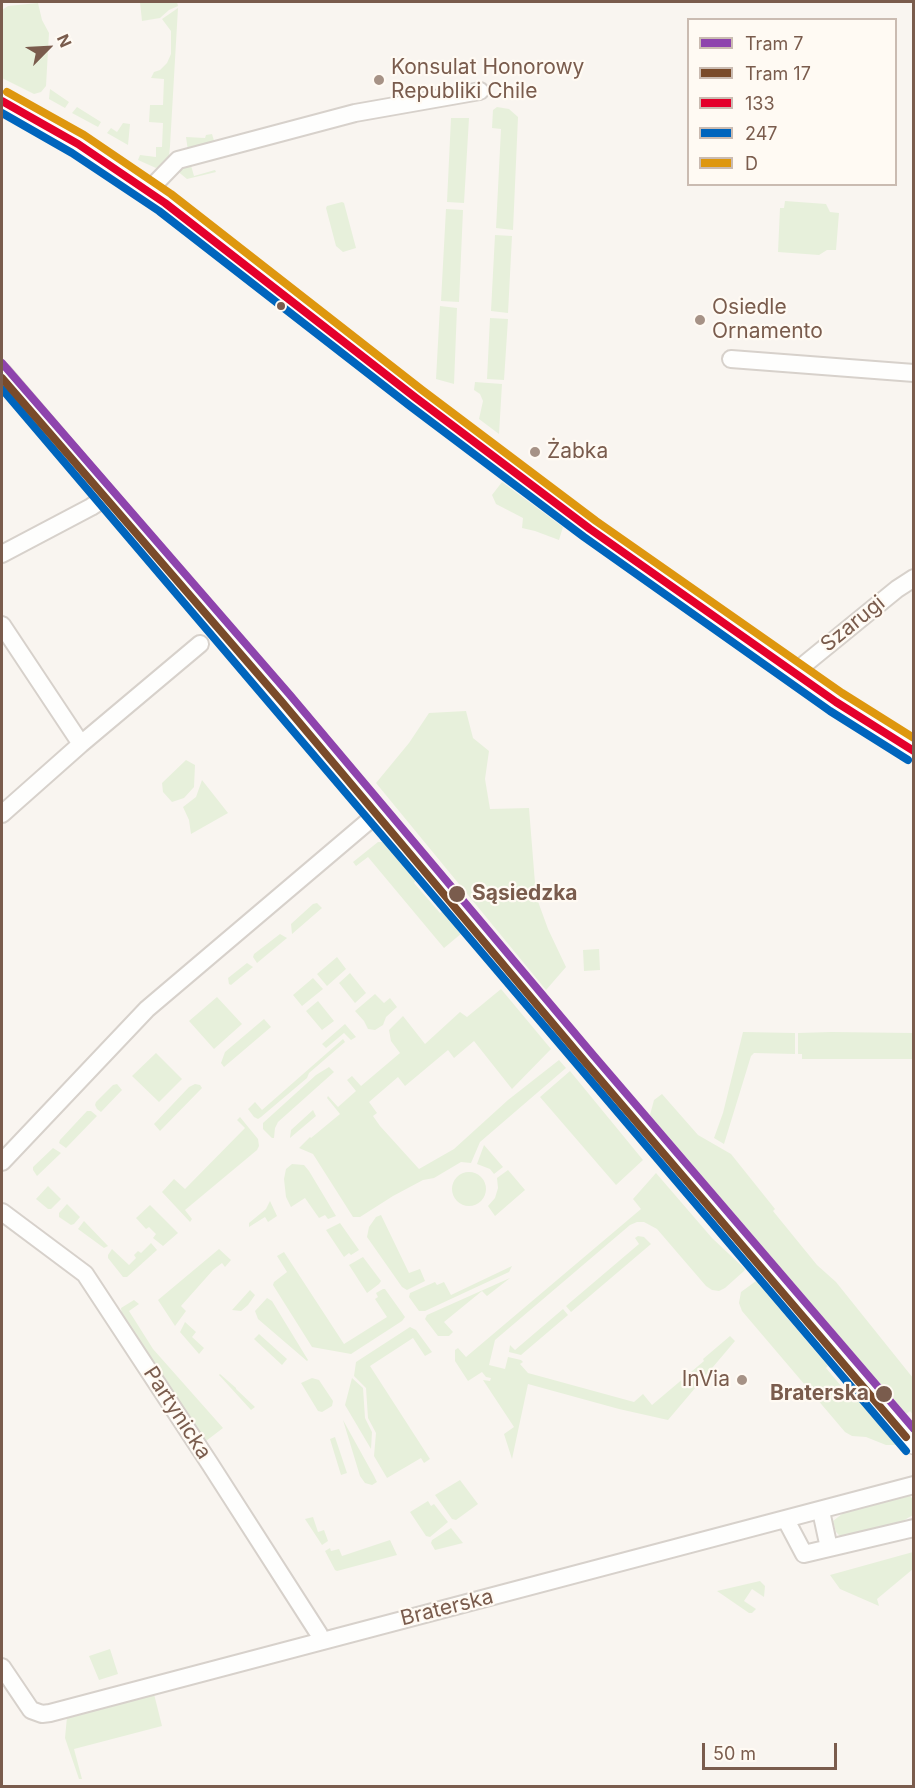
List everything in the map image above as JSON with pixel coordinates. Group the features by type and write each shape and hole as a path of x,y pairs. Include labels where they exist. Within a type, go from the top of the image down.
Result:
{"street":[{"path":"148,191 178,160 355,112 480,91"},
{"path":"2,101 78,144 148,191 590,529 797,675 914,751"},
{"path":"731,359 914,373"},
{"path":"2,373 914,1444"},
{"path":"2,554 108,496"},
{"name":"Szarugi","path":"797,675 805,664 914,578"},
{"path":"2,626 81,744"},
{"path":"2,814 200,644"},
{"path":"2,1162 147,1009 378,813"},
{"name":"Partynicka","path":"2,1212 67,1259 85,1275 210,1464 319,1634 320,1641"},
{"name":"Braterska","path":"2,1667 26,1704 35,1712 42,1714 914,1485"},
{"path":"822,1510 829,1548"},
{"path":"786,1520 804,1554 914,1528"}],"green space":[{"path":"140,2 177,2 178,6 160,18 142,21"},
{"path":"38,3 42,20 49,33 46,86 41,92 34,94 2,78 2,10 8,6"},
{"path":"178,8 169,156 163,164 156,168 138,160 140,155 156,157 156,147 162,147 163,123 149,122 150,105 163,105 164,79 151,78 154,72 167,63 171,54 171,31 162,19"},
{"path":"50,89 69,102 65,108 49,99"},
{"path":"77,107 101,122 98,127 72,113"},
{"path":"497,107 509,109 518,117 513,230 496,228 501,129 492,128 493,110"},
{"path":"451,118 469,118 464,203 447,202"},
{"path":"123,123 130,124 128,145 107,133 111,128 117,132"},
{"path":"212,134 215,144 188,151 186,137 205,138 206,135"},
{"path":"190,162 194,176 215,170 216,172 187,179 176,170"},
{"path":"785,201 826,204 830,212 839,213 836,250 827,250 819,255 778,252 780,208 784,208"},
{"path":"342,202 356,248 343,252 336,246 326,208"},
{"path":"446,209 463,210 459,302 441,301"},
{"path":"495,235 512,236 508,313 491,311"},
{"path":"440,306 457,308 454,384 436,379"},
{"path":"490,318 508,319 504,380 487,379"},
{"path":"475,382 502,384 499,434 479,419 483,401 480,394 474,390"},
{"path":"502,482 563,527 559,540 522,528 523,518 496,504 492,495"},
{"path":"466,711 473,738 489,751 485,779 490,809 529,808 536,896 566,967 546,990 376,783 409,743 429,713"},
{"path":"186,760 195,765 194,787 184,798 172,802 163,792 162,783"},
{"path":"202,780 228,813 191,834 189,820 183,807 196,797"},
{"path":"378,842 385,842 416,880 414,883 440,913 443,911 462,933 444,948 368,857 356,866 353,862"},
{"path":"317,903 322,908 292,934 291,924"},
{"path":"280,934 287,938 257,963 253,957 254,954"},
{"path":"599,949 600,970 584,971 583,950"},
{"path":"337,957 346,969 327,986 317,974"},
{"path":"247,963 253,967 231,985 229,984 228,978"},
{"path":"350,973 366,993 355,1003 339,983"},
{"path":"313,978 323,989 302,1006 293,995"},
{"path":"501,989 551,1049 512,1089 474,1041 454,1058 448,1050 405,1086 398,1077 369,1102 377,1113 373,1116 380,1126 419,1169 454,1149 508,1100 559,1060 566,1068 480,1142 471,1163 461,1162 434,1178 423,1180 393,1196 360,1217 353,1217 313,1154 299,1148 340,1114 327,1098 328,1096 338,1107 356,1091 347,1080 352,1076 361,1086 400,1053 391,1041 389,1030 403,1016 425,1044 460,1012 467,1017"},
{"path":"375,994 384,1003 390,998 397,1007 386,1017 383,1025 375,1030 368,1029 355,1011"},
{"path":"217,997 242,1024 214,1049 189,1021"},
{"path":"318,1001 334,1021 322,1030 306,1011"},
{"path":"264,1019 271,1027 224,1067 221,1063 225,1052"},
{"path":"345,1024 356,1037 351,1040 344,1033 326,1048 322,1044"},
{"path":"743,1032 795,1033 795,1054 754,1053 751,1056 724,1144 714,1138 723,1113"},
{"path":"798,1033 913,1033 913,1059 802,1059 802,1054 798,1054"},
{"path":"343,1039 345,1042 309,1073 307,1078 261,1117 258,1119 254,1117 248,1109 255,1102 262,1110"},
{"path":"156,1053 182,1079 159,1102 132,1076"},
{"path":"329,1067 334,1072 278,1122 274,1138 272,1138 263,1129 263,1123 316,1075"},
{"path":"570,1071 643,1160 616,1185 540,1097"},
{"path":"117,1084 122,1090 101,1112 95,1105 96,1102 113,1085"},
{"path":"195,1084 202,1088 160,1131 154,1124 189,1087"},
{"path":"662,1094 698,1135 731,1154 775,1209 773,1211 817,1265 836,1282 913,1378 913,1415 910,1411 906,1414 650,1115 654,1100"},
{"path":"313,1110 316,1116 290,1138 291,1130"},
{"path":"87,1111 97,1116 66,1148 59,1143 60,1140"},
{"path":"240,1117 258,1139 259,1146 185,1210 192,1219 190,1222 162,1192 174,1179 185,1189 245,1128 237,1120"},
{"path":"484,1145 503,1167 494,1174 490,1169 477,1164"},
{"path":"53,1148 61,1153 37,1176 33,1167"},
{"path":"292,1164 304,1165 336,1216 328,1219 325,1215 319,1218 305,1198 291,1207 286,1197 284,1179 286,1169"},
{"path":"508,1170 525,1190 495,1216 488,1206 495,1198 498,1188 497,1178"},
{"path":"469,1172 481,1177 486,1189 481,1201 469,1206 457,1201 452,1189 457,1177"},
{"path":"656,1173 712,1238 745,1269 744,1271 725,1288 719,1291 712,1290 657,1229 644,1222 637,1222 630,1225 495,1340 489,1365 505,1369 508,1357 521,1360 523,1362 520,1364 528,1373 634,1402 643,1394 652,1405 730,1336 735,1341 668,1420 528,1384 512,1459 504,1434 514,1427 483,1380 490,1381 491,1378 486,1377 482,1372 468,1381 455,1361 455,1350 458,1348 466,1357 641,1209 633,1199"},
{"path":"48,1186 61,1199 51,1209 36,1199"},
{"path":"270,1201 277,1216 268,1222 265,1217 249,1227 249,1223 266,1209"},
{"path":"67,1204 80,1217 71,1225 59,1217 59,1213"},
{"path":"150,1205 178,1233 163,1246 153,1238 156,1234 149,1227 146,1229 136,1218"},
{"path":"381,1215 409,1273 420,1269 425,1281 407,1290 402,1287 367,1237 369,1227 376,1217"},
{"path":"84,1221 108,1246 104,1248 78,1229"},
{"path":"340,1223 359,1250 344,1257 326,1230"},
{"path":"644,1237 651,1244 571,1312 566,1306 639,1244 635,1238"},
{"path":"151,1243 157,1250 127,1277 123,1277 108,1258 112,1249 129,1265 136,1258 134,1255 138,1251 141,1253"},
{"path":"219,1249 231,1260 225,1267 222,1263 213,1270 181,1306 186,1311 175,1326 158,1300"},
{"path":"284,1252 344,1344 387,1317 375,1299 378,1297 376,1293 383,1289 405,1317 351,1354 312,1347 273,1285 287,1272 277,1256"},
{"path":"363,1257 381,1281 367,1293 349,1265"},
{"path":"512,1266 509,1272 425,1311 419,1311 409,1297 410,1293 435,1282 437,1285 444,1282 451,1295"},
{"path":"510,1278 487,1296 482,1291 444,1322 453,1332 449,1336 438,1336 425,1319 427,1315"},
{"path":"756,1281 828,1366 826,1368 852,1399 855,1397 896,1445 886,1445 845,1432 742,1311 739,1303 741,1292"},
{"path":"250,1290 255,1295 248,1305 241,1311 232,1310"},
{"path":"267,1298 272,1301 307,1361 258,1319 255,1311"},
{"path":"134,1300 139,1304 129,1311 153,1349 223,1428 206,1441 203,1441 122,1317 121,1308"},
{"path":"563,1309 568,1315 521,1355 509,1352 510,1345 515,1350"},
{"path":"185,1322 196,1332 192,1337 204,1348 199,1354 180,1332"},
{"path":"410,1327 416,1330 432,1352 425,1356 413,1338 370,1366 430,1459 424,1463 421,1458 387,1478 374,1456 376,1433 368,1418 366,1388 354,1376 356,1362"},
{"path":"259,1334 287,1359 282,1365 254,1339"},
{"path":"220,1374 236,1388 255,1407 251,1410"},
{"path":"312,1378 319,1380 333,1401 332,1406 322,1412 318,1411 301,1383"},
{"path":"352,1378 363,1388 365,1418 372,1432 371,1449 345,1405"},
{"path":"343,1420 377,1482 372,1485 365,1483 360,1476"},
{"path":"335,1437 347,1473 341,1475 330,1439"},
{"path":"460,1480 478,1504 456,1520 452,1519 435,1495"},
{"path":"909,1494 913,1500 913,1515 896,1525 842,1538 836,1532 833,1521 847,1510"},
{"path":"428,1501 431,1506 434,1504 448,1522 430,1537 426,1536 410,1512"},
{"path":"313,1517 318,1532 324,1530 328,1541 322,1545 305,1519"},
{"path":"451,1528 463,1543 435,1550 431,1543 432,1540"},
{"path":"390,1540 397,1555 337,1571 325,1551 330,1548 331,1551 339,1549 342,1556"},
{"path":"913,1552 913,1569 877,1599 879,1606 840,1589 830,1575"},
{"path":"760,1581 765,1586 764,1597 752,1589 744,1601 756,1609 752,1613 717,1591"},
{"path":"110,1649 118,1674 99,1680 89,1656"},
{"path":"154,1694 162,1726 74,1749 82,1779 79,1779 65,1738 67,1717"}],"tram line":[{"name":"7","path":"2,363 290,695 594,1056 914,1429"},
{"name":"17","path":"2,378 282,702 586,1063 906,1437"}],"transit line":[{"name":"D","path":"7,92 84,135 171,194 422,390 596,521 842,693 914,738"},
{"name":"133","path":"2,101 78,144 165,203 416,398 590,529 836,702 914,751"},
{"name":"247","path":"2,113 72,153 159,211 410,406 584,537 830,711 908,760"},
{"name":"247","path":"2,389 906,1451"}],"place":[{"name":"Konsulat Honorowy Republiki Chile","path":"379,80"},
{"name":"Osiedle Ornamento","path":"700,320"},
{"name":"Żabka","path":"535,452"},
{"name":"Sąsiedzka","path":"457,894"},
{"name":"InVia","path":"742,1380"},
{"name":"Braterska","path":"884,1394"}]}
